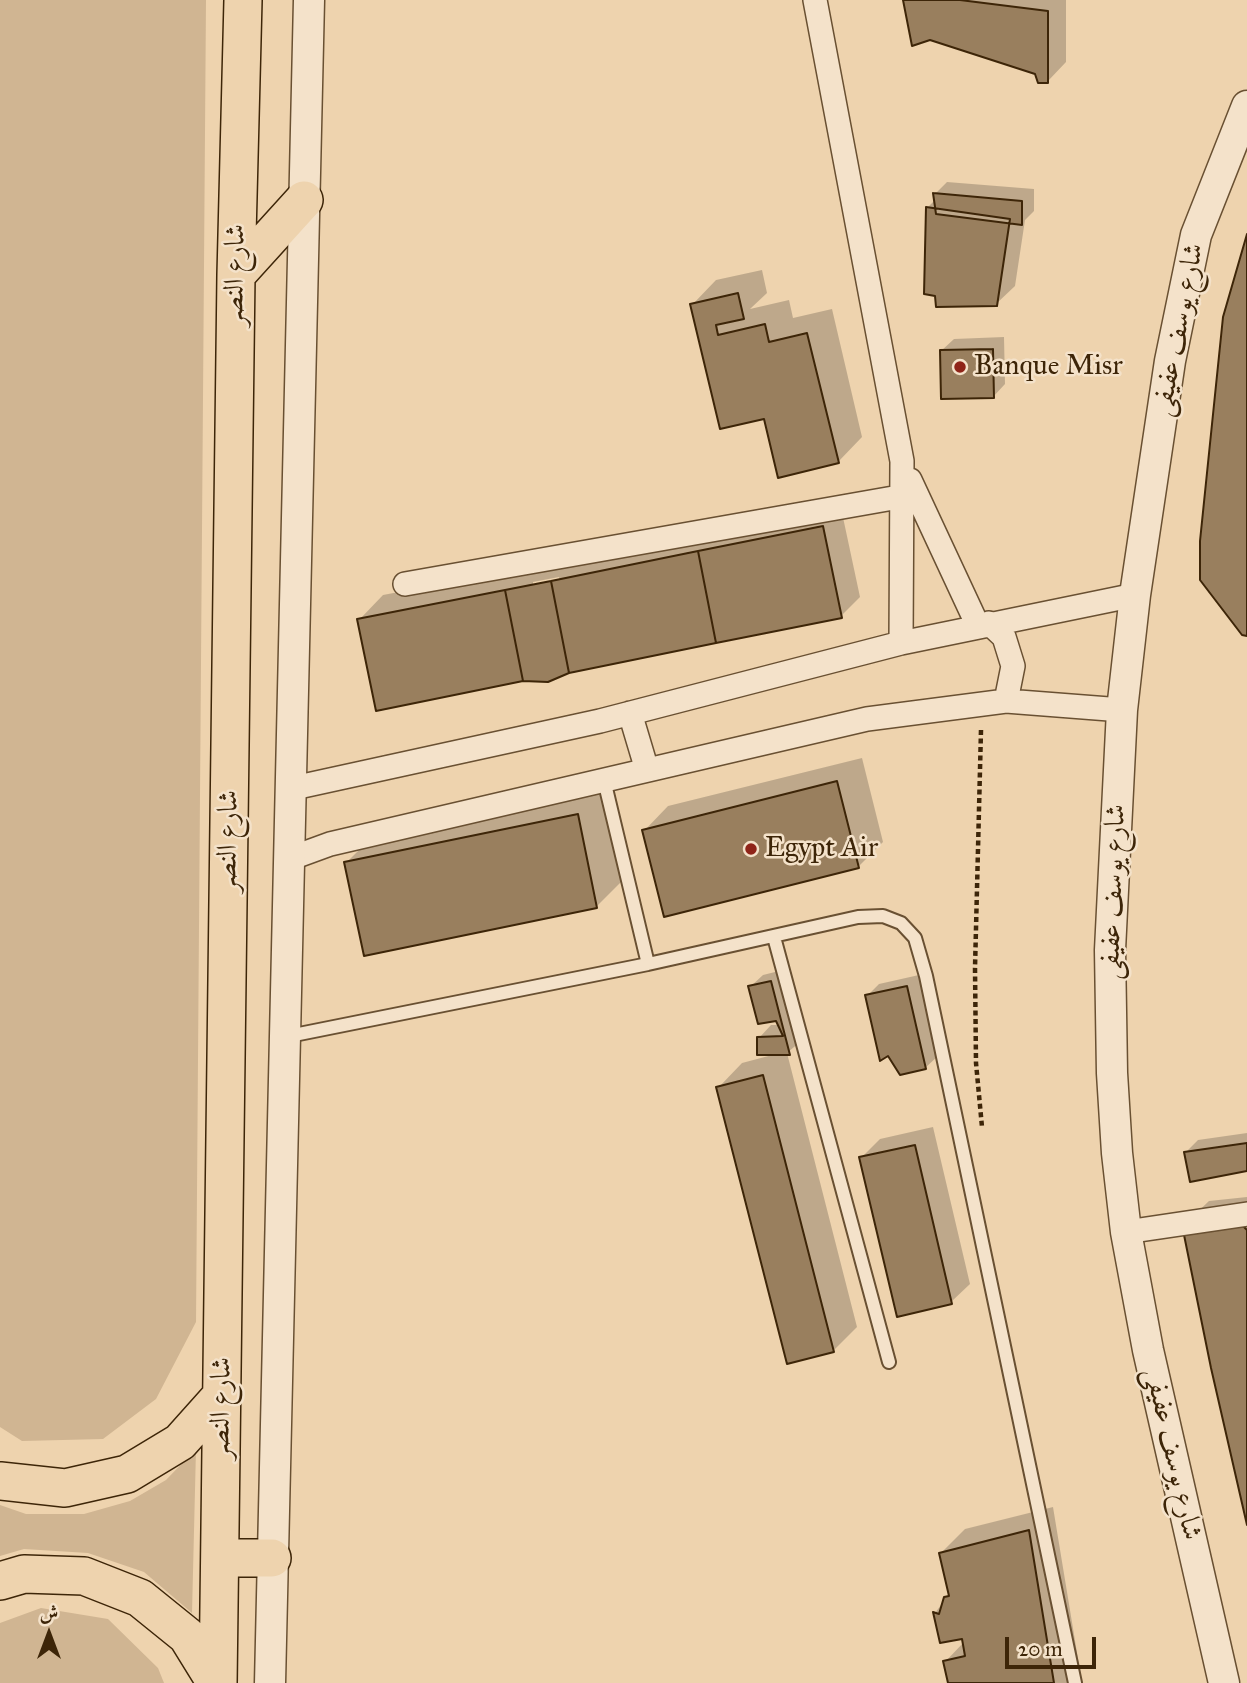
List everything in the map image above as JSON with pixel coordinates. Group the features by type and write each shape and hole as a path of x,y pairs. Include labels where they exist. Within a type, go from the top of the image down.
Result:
{"main road":[{"name":"شارع النصر","path":"217,1683 236,275 243,0"},
{"path":"236,275 304,200"},
{"path":"0,1481 65,1488 127,1474 180,1442 222,1395"},
{"path":"220,1558 272,1558"},
{"path":"0,1581 24,1574 84,1576 140,1598 187,1636 217,1683"}],"street":[{"path":"270,1683 309,0"},
{"path":"815,0 909,495 901,643"},
{"name":"شارع يوسف عفيفى","path":"1224,1683 1148,1350 1126,1232 1112,1073 1110,950 1122,710 1135,595 1170,361 1196,236 1247,106"},
{"path":"405,584 909,495"},
{"path":"909,495 983,625 1004,637 1013,666 1006,701"},
{"path":"289,789 631,713 901,643 1135,595"},
{"path":"289,859 330,844 867,719 1006,701 1122,710"},
{"path":"631,713 647,770"},
{"path":"1126,1232 1247,1214"}],"lane":[{"path":"604,780 648,964"},
{"path":"283,1037 648,964 858,917 883,916 901,923 915,938 926,976 1075,1683"},
{"path":"774,937 889,1362"}],"path":[{"path":"982,704 975,995 976,1063 982,1129"}],"shaded area":[{"path":"0,0 206,0 196,1322 156,1399 103,1439 22,1441 0,1427"},
{"path":"196,1449 192,1613 144,1572 88,1553 24,1549 0,1556 0,1505 26,1514 84,1514 130,1501 166,1480"},
{"path":"41,1608 108,1619 158,1668 164,1683 0,1683 0,1623"}],"building":[{"path":"903,0 960,0 1048,11 1048,83 1038,83 1035,74 930,40 912,46"},
{"path":"933,193 1022,201 1022,225 936,214"},
{"path":"926,207 1010,219 997,306 936,307 935,296 924,294"},
{"path":"1247,234 1247,636 1242,635 1200,580 1200,541 1223,317"},
{"path":"738,293 744,319 716,325 718,335 765,324 769,342 807,333 839,463 778,478 764,419 720,429 690,304"},
{"path":"993,349 994,398 941,399 940,350"},
{"path":"823,526 842,618 716,643 698,551"},
{"path":"698,551 716,643 569,673 551,581"},
{"path":"551,581 569,673 548,682 523,681 505,590"},
{"path":"505,590 523,681 376,711 357,619"},
{"name":"Egypt Air","path":"837,781 859,868 664,917 642,830"},
{"path":"578,814 597,908 364,956 344,862"},
{"path":"771,981 790,1055 757,1055 757,1037 783,1036 776,1021 758,1024 748,986"},
{"path":"907,986 926,1069 900,1075 888,1056 880,1061 865,995"},
{"path":"763,1075 834,1352 787,1364 716,1087"},
{"path":"1247,1143 1247,1171 1190,1182 1184,1152"},
{"path":"915,1145 952,1304 897,1317 859,1157"},
{"path":"1236,1219 1247,1230 1247,1525 1182,1225"},
{"path":"1029,1530 1054,1683 948,1683 943,1661 965,1656 962,1639 940,1643 933,1612 939,1614 944,1597 949,1596 939,1553"}],"place":[{"name":"Banque Misr","path":"960,367"},
{"name":"Egypt Air","path":"751,849"}]}
